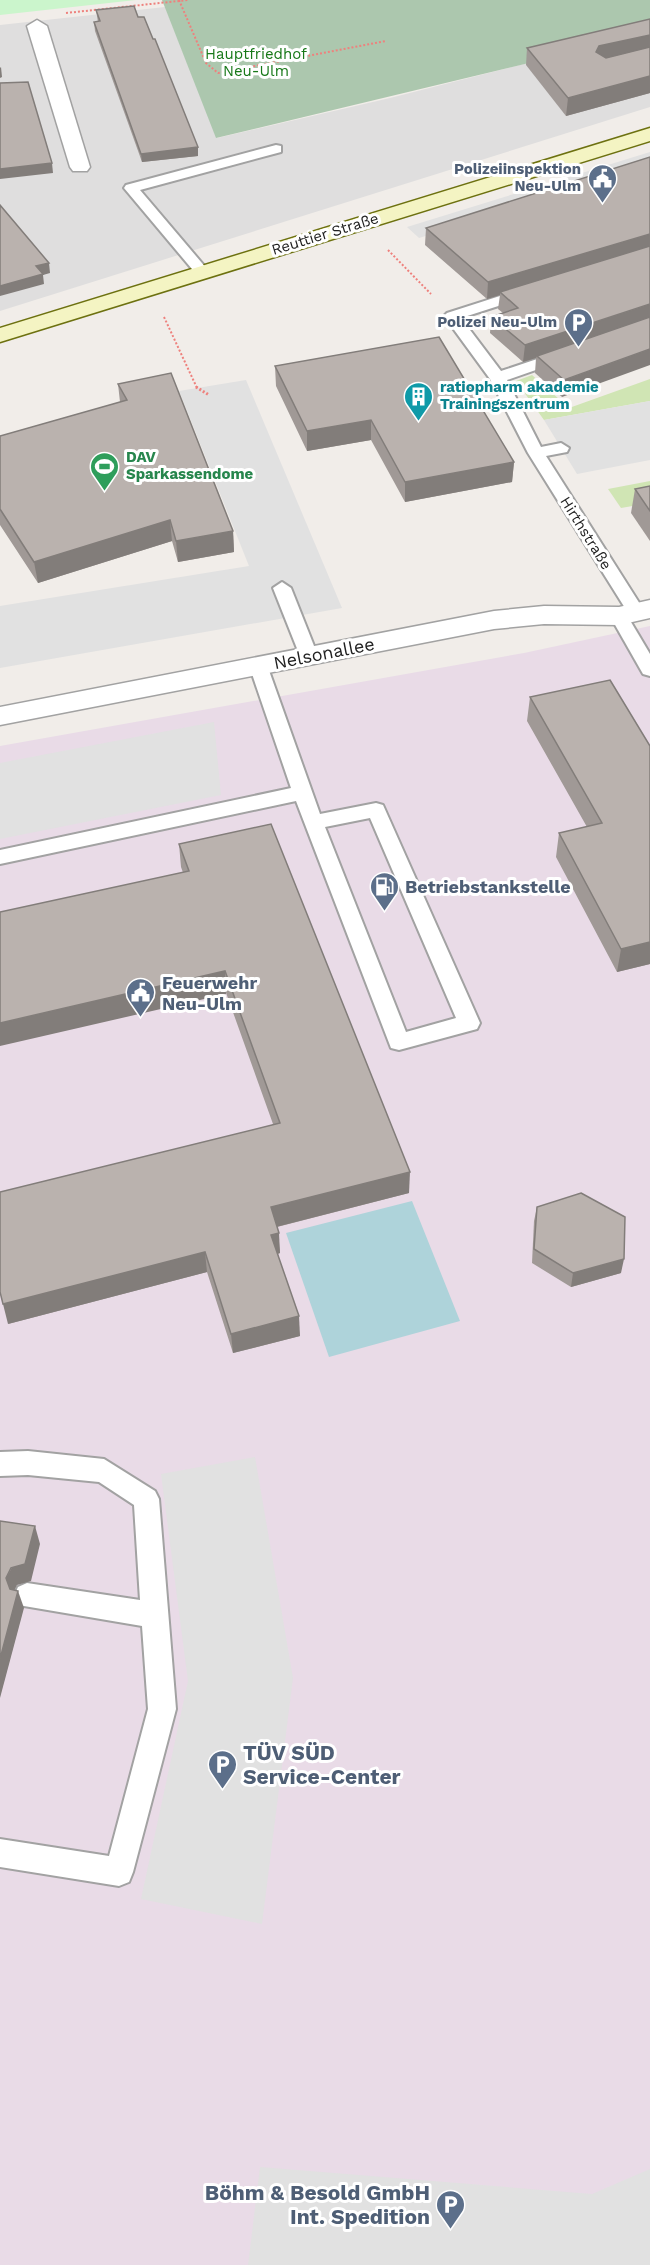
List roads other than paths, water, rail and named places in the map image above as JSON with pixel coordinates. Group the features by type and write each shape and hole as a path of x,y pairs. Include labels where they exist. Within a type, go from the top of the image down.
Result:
{"main road":[{"name":"Reuttier Straße","path":"0,335 650,134"}],"street":[{"path":"36,27 43,81 80,167"},
{"name":"Nelsonallee","path":"0,716 494,620 544,615 635,612"}],"lane":[{"path":"202,272 131,188 276,149"},
{"name":"Hirthstraße","path":"538,290 452,316 498,378 536,453 635,612 650,670"},
{"path":"498,378 585,348"},
{"path":"536,453 561,448"},
{"path":"282,588 309,656"},
{"path":"258,665 302,793 313,822 399,1042 469,1023 376,810 313,822"},
{"path":"0,857 302,793"},
{"path":"0,1464 28,1463 105,1471 146,1499 162,1709 119,1872 0,1853"},
{"path":"27,1596 154,1615"}],"water":[{"path":"412,1201 460,1321 329,1357 286,1233"}],"place":[{"name":"Polizeiinspektion Neu-Ulm","path":"602,204"},
{"name":"Polizei Neu-Ulm","path":"578,348"},
{"name":"ratiopharm akademie Trainingszentrum","path":"419,422"},
{"name":"DAV Sparkassendome","path":"105,492"},
{"name":"Betriebstankstelle","path":"384,912"},
{"name":"Feuerwehr Neu-Ulm","path":"141,1018"},
{"name":"TÜV SÜD Service-Center","path":"222,1790"},
{"name":"Böhm & Besold GmbH Int. Spedition","path":"451,2230"}],"park label":[{"name":"Hauptfriedhof Neu-Ulm","path":"256,62"}]}
